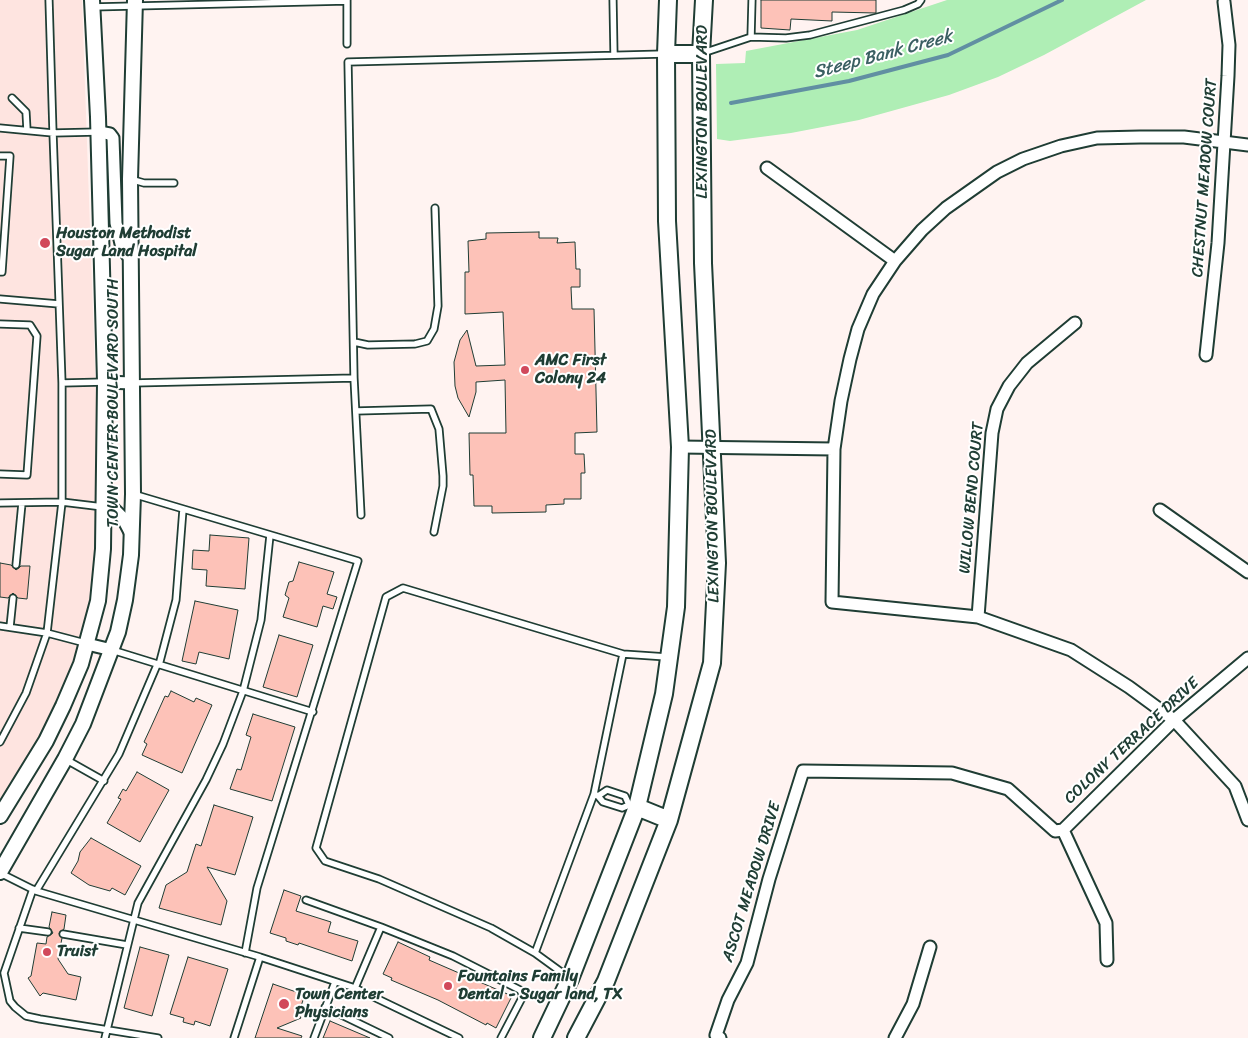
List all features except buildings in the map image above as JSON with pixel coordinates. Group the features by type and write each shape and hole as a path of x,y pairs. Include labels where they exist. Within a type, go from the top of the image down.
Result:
{"main road":[{"name":"LEXINGTON BOULEVARD","path":"542,1038 570,979 633,806 664,694 676,607 680,447 667,222 666,54 668,0"},
{"name":"LEXINGTON BOULEVARD","path":"576,1038 606,981 669,820 712,663 717,563 703,263 701,54 704,0"},
{"path":"666,54 701,54"},
{"path":"633,806 669,820"}],"street":[{"name":"CHESTNUT MEADOW COURT","path":"1206,355 1218,243 1229,45 1224,2"},
{"name":"TOWN CENTER BOULEVARD SOUTH","path":"0,816 46,741 81,664 100,584 103,548 105,382 99,132 92,3"},
{"name":"TOWN CENTER BOULEVARD SOUTH","path":"0,873 66,759 83,724 112,650 125,600 132,536 133,494 130,179 135,3"},
{"path":"99,132 110,134 113,138 116,223 122,248 131,260"},
{"path":"1248,145 1175,137 1097,138 1060,146 1023,159 997,172 946,208 922,230 895,261 873,294 858,329 841,401 834,449 832,602 978,617 1071,650 1174,720 1235,786 1248,820"},
{"path":"767,168 895,261"},
{"name":"WILLOW BEND COURT","path":"978,617 992,433 997,409 1009,386 1027,363 1074,323"},
{"path":"105,382 132,383"},
{"path":"680,447 834,449"},
{"name":"TOWN CENTER BOULEVARD SOUTH","path":"103,507 113,508 122,517 132,536"},
{"path":"1160,510 1248,572"},
{"path":"87,644 112,650"},
{"name":"COLONY TERRACE DRIVE","path":"1062,830 1174,720 1248,658"},
{"name":"ASCOT MEADOW DRIVE","path":"720,1038 716,1035 728,1000 747,963 769,879 803,770 952,773 1008,789 1055,831 1062,830"},
{"path":"1062,830 1106,923 1107,960"},
{"path":"895,1038 913,1004 930,947"}],"lane":[{"path":"0,742 2,735 26,693 48,633 62,502 62,382 49,0"},
{"path":"613,0 614,55"},
{"path":"751,37 752,0"},
{"path":"701,54 751,37 786,38 810,35 904,10 918,4 921,0"},
{"path":"92,3 347,1 347,44"},
{"path":"361,515 354,378 348,62 666,54"},
{"path":"12,98 22,105 26,112 27,130"},
{"path":"0,128 53,133 99,132"},
{"path":"0,156 10,156 2,272 0,272"},
{"path":"130,179 144,183 174,184"},
{"path":"354,342 368,345 415,344 427,340 431,335 434,329 438,306 435,208"},
{"path":"0,299 59,304"},
{"path":"0,324 30,325 37,336 27,475 0,474"},
{"path":"132,383 354,378"},
{"path":"62,382 105,382"},
{"path":"356,411 431,409 440,429 443,486 434,532"},
{"path":"133,494 358,561 313,712 257,888 245,952"},
{"path":"0,503 62,502 103,507"},
{"path":"16,565 22,503"},
{"path":"158,1038 26,1016 10,1001 4,973 34,890 104,781 119,754 158,665 176,600 183,509"},
{"path":"105,1038 133,920 147,885 215,762 243,691 261,620 270,535"},
{"path":"570,979 535,953 491,928 379,879 325,861 316,848 386,597 402,588 623,654 669,657"},
{"path":"10,627 13,598"},
{"path":"0,626 48,633 87,644"},
{"path":"112,650 313,712"},
{"path":"535,953 596,795 623,654"},
{"path":"66,759 104,781"},
{"path":"607,790 625,796 633,806 622,808 603,802 596,795 607,790"},
{"path":"0,873 34,890 245,952 355,988 458,1038"},
{"path":"306,900 453,956 520,990 523,996 501,1038"},
{"path":"355,988 381,927"},
{"path":"19,928 48,932"},
{"path":"63,934 127,945"},
{"path":"234,1038 260,957"},
{"path":"314,1038 335,982"},
{"path":"326,1007 389,1038"}],"shaded area":[{"name":"Houston Methodist Sugar Land Hospital","path":"0,0 82,0 99,486 98,564 79,647 37,748 0,807"}],"green space":[{"path":"947,0 1146,0 1044,55 998,77 949,95 859,120 791,133 730,141 717,139 716,64 745,63 746,51 857,30"}],"waterway":[{"name":"Steep Bank Creek","path":"731,103 849,81 948,55 1062,0"}],"place":[{"name":"Houston Methodist Sugar Land Hospital","path":"45,243"},
{"name":"AMC First Colony 24","path":"525,370"},
{"name":"Truist","path":"47,952"},
{"name":"Fountains Family Dental - Sugar land, TX","path":"448,986"},
{"name":"Town Center Physicians","path":"284,1004"}]}
